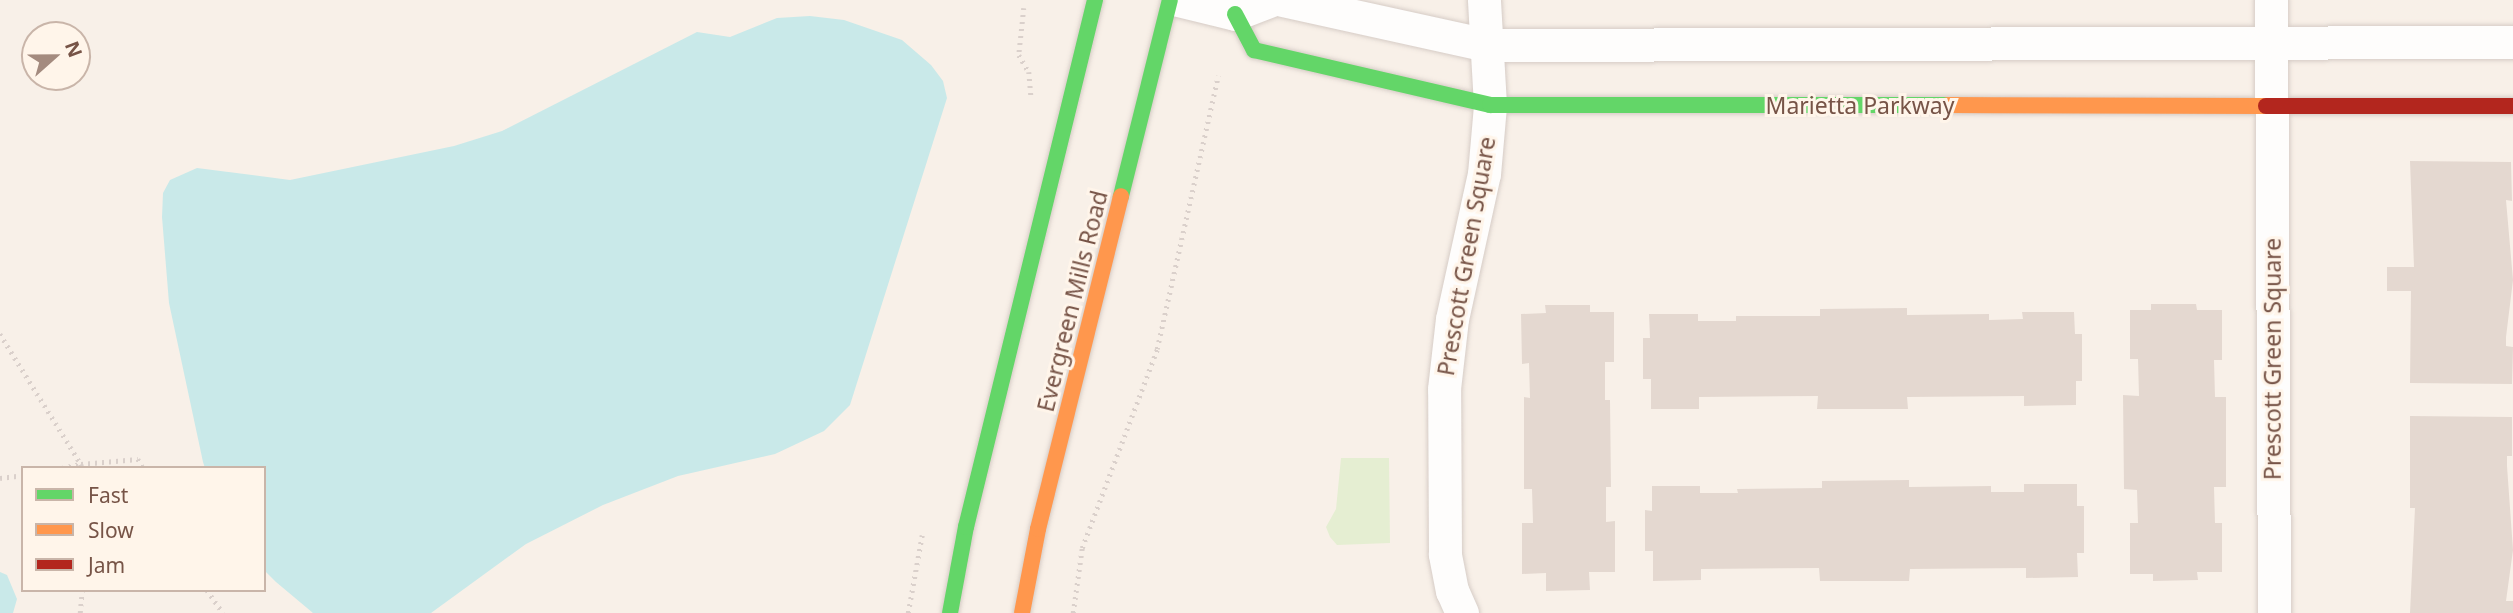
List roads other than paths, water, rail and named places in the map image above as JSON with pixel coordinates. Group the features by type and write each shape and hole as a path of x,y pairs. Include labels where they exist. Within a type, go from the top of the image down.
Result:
{"street":[{"path":"950,613 969,513 1095,0"},
{"name":"Evergreen Mills Road","path":"1022,613 1038,529 1170,0"},
{"path":"1178,0 1235,14 1271,0"},
{"path":"1282,0 1486,45 2271,46 2513,42"},
{"name":"Prescott Green Square","path":"1462,613 1452,591 1445,554 1444,389 1452,319 1484,174 1490,105 1484,0"},
{"name":"Prescott Green Square","path":"2271,0 2274,613"},
{"name":"Marietta Parkway","path":"1235,14 1254,50 1490,105 2513,106"}],"water":[{"path":"810,16 844,20 902,40 931,65 943,81 947,98 850,405 824,431 775,454 678,476 603,505 526,544 431,613 313,613 266,572 266,466 204,466 203,462 169,303 162,217 163,193 170,180 197,168 290,180 454,146 502,131 697,32 730,37 777,18"},
{"path":"0,572 7,575 17,599 13,613 0,613"}]}
